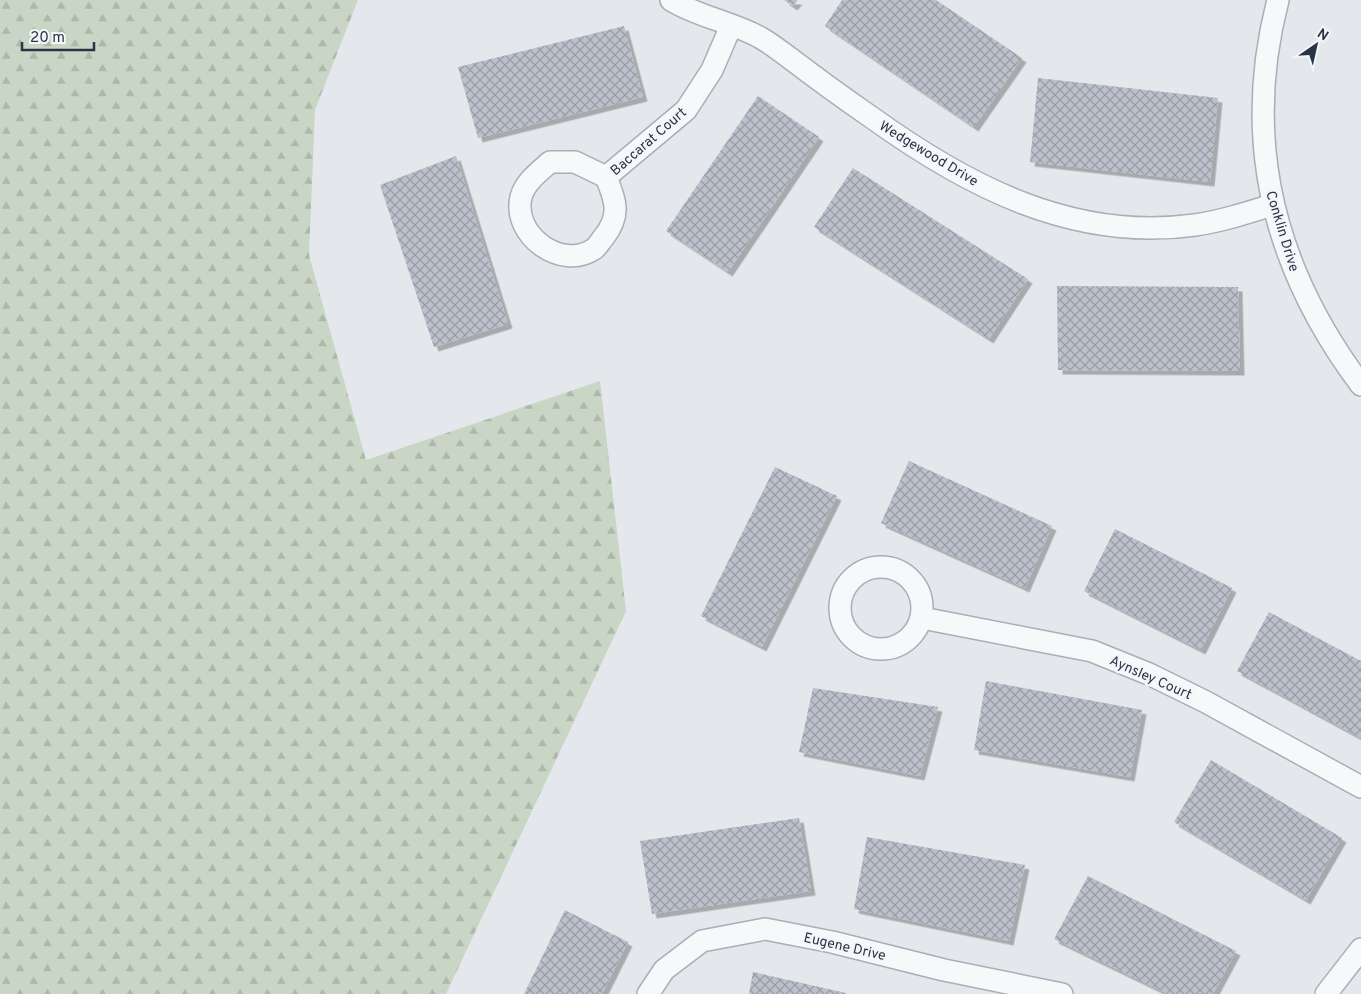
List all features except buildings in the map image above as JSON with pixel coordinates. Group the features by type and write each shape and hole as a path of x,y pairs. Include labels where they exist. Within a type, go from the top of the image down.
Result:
{"street":[{"name":"Wedgewood Drive","path":"670,0 761,38 873,119 942,164 1000,195 1047,213 1095,224 1144,228 1194,225 1226,219 1272,205"},
{"name":"Conklin Drive","path":"1278,0 1271,28 1263,97 1262,127 1266,176 1272,205 1288,256 1308,301 1332,344 1361,385"},
{"name":"Baccarat Court","path":"606,177 686,110 712,70 731,26"},
{"name":"Baccarat Court","path":"550,162 575,162 606,177 614,196 616,216 594,249 574,256 553,253 532,239 521,218 521,197 532,179 550,162"},
{"name":"Aynsley Court","path":"922,618 1092,651 1149,674 1206,702 1361,787"},
{"name":"Eugene Drive","path":"648,994 664,970 702,941 765,929 1062,994"},
{"path":"1326,994 1361,949"}],"green space":[{"path":"0,0 358,0 315,110 309,255 366,460 600,381 626,611 446,994 0,994"}]}
